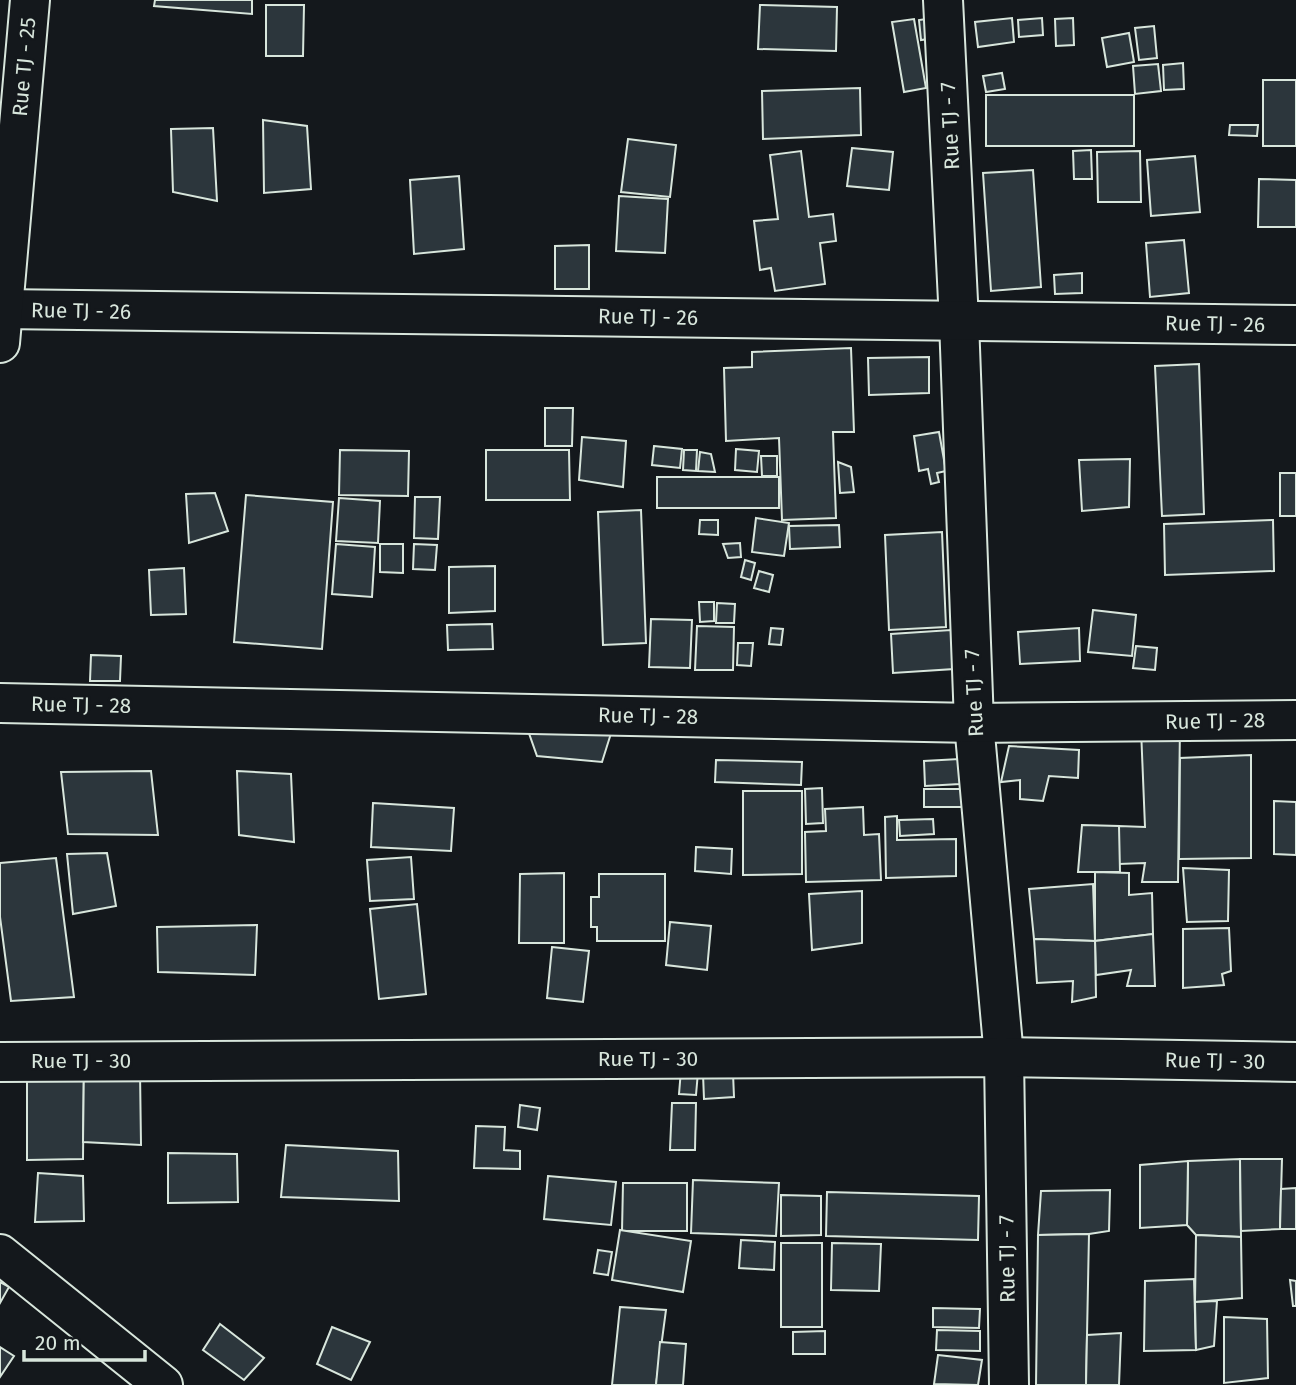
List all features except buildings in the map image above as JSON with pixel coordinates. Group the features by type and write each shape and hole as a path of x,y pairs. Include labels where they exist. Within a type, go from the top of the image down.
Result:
{"street":[{"name":"Rue TJ - 25","path":"1,321 30,0"},
{"name":"Rue TJ - 7","path":"943,0 959,321 974,723 1003,1057 1009,1385"},
{"name":"Rue TJ - 26","path":"1,321 959,321 1296,325"},
{"name":"Rue TJ - 28","path":"0,703 974,723 1296,720"},
{"name":"Rue TJ - 30","path":"0,1062 1003,1057 1296,1062"},
{"path":"0,1254 163,1385"}]}
